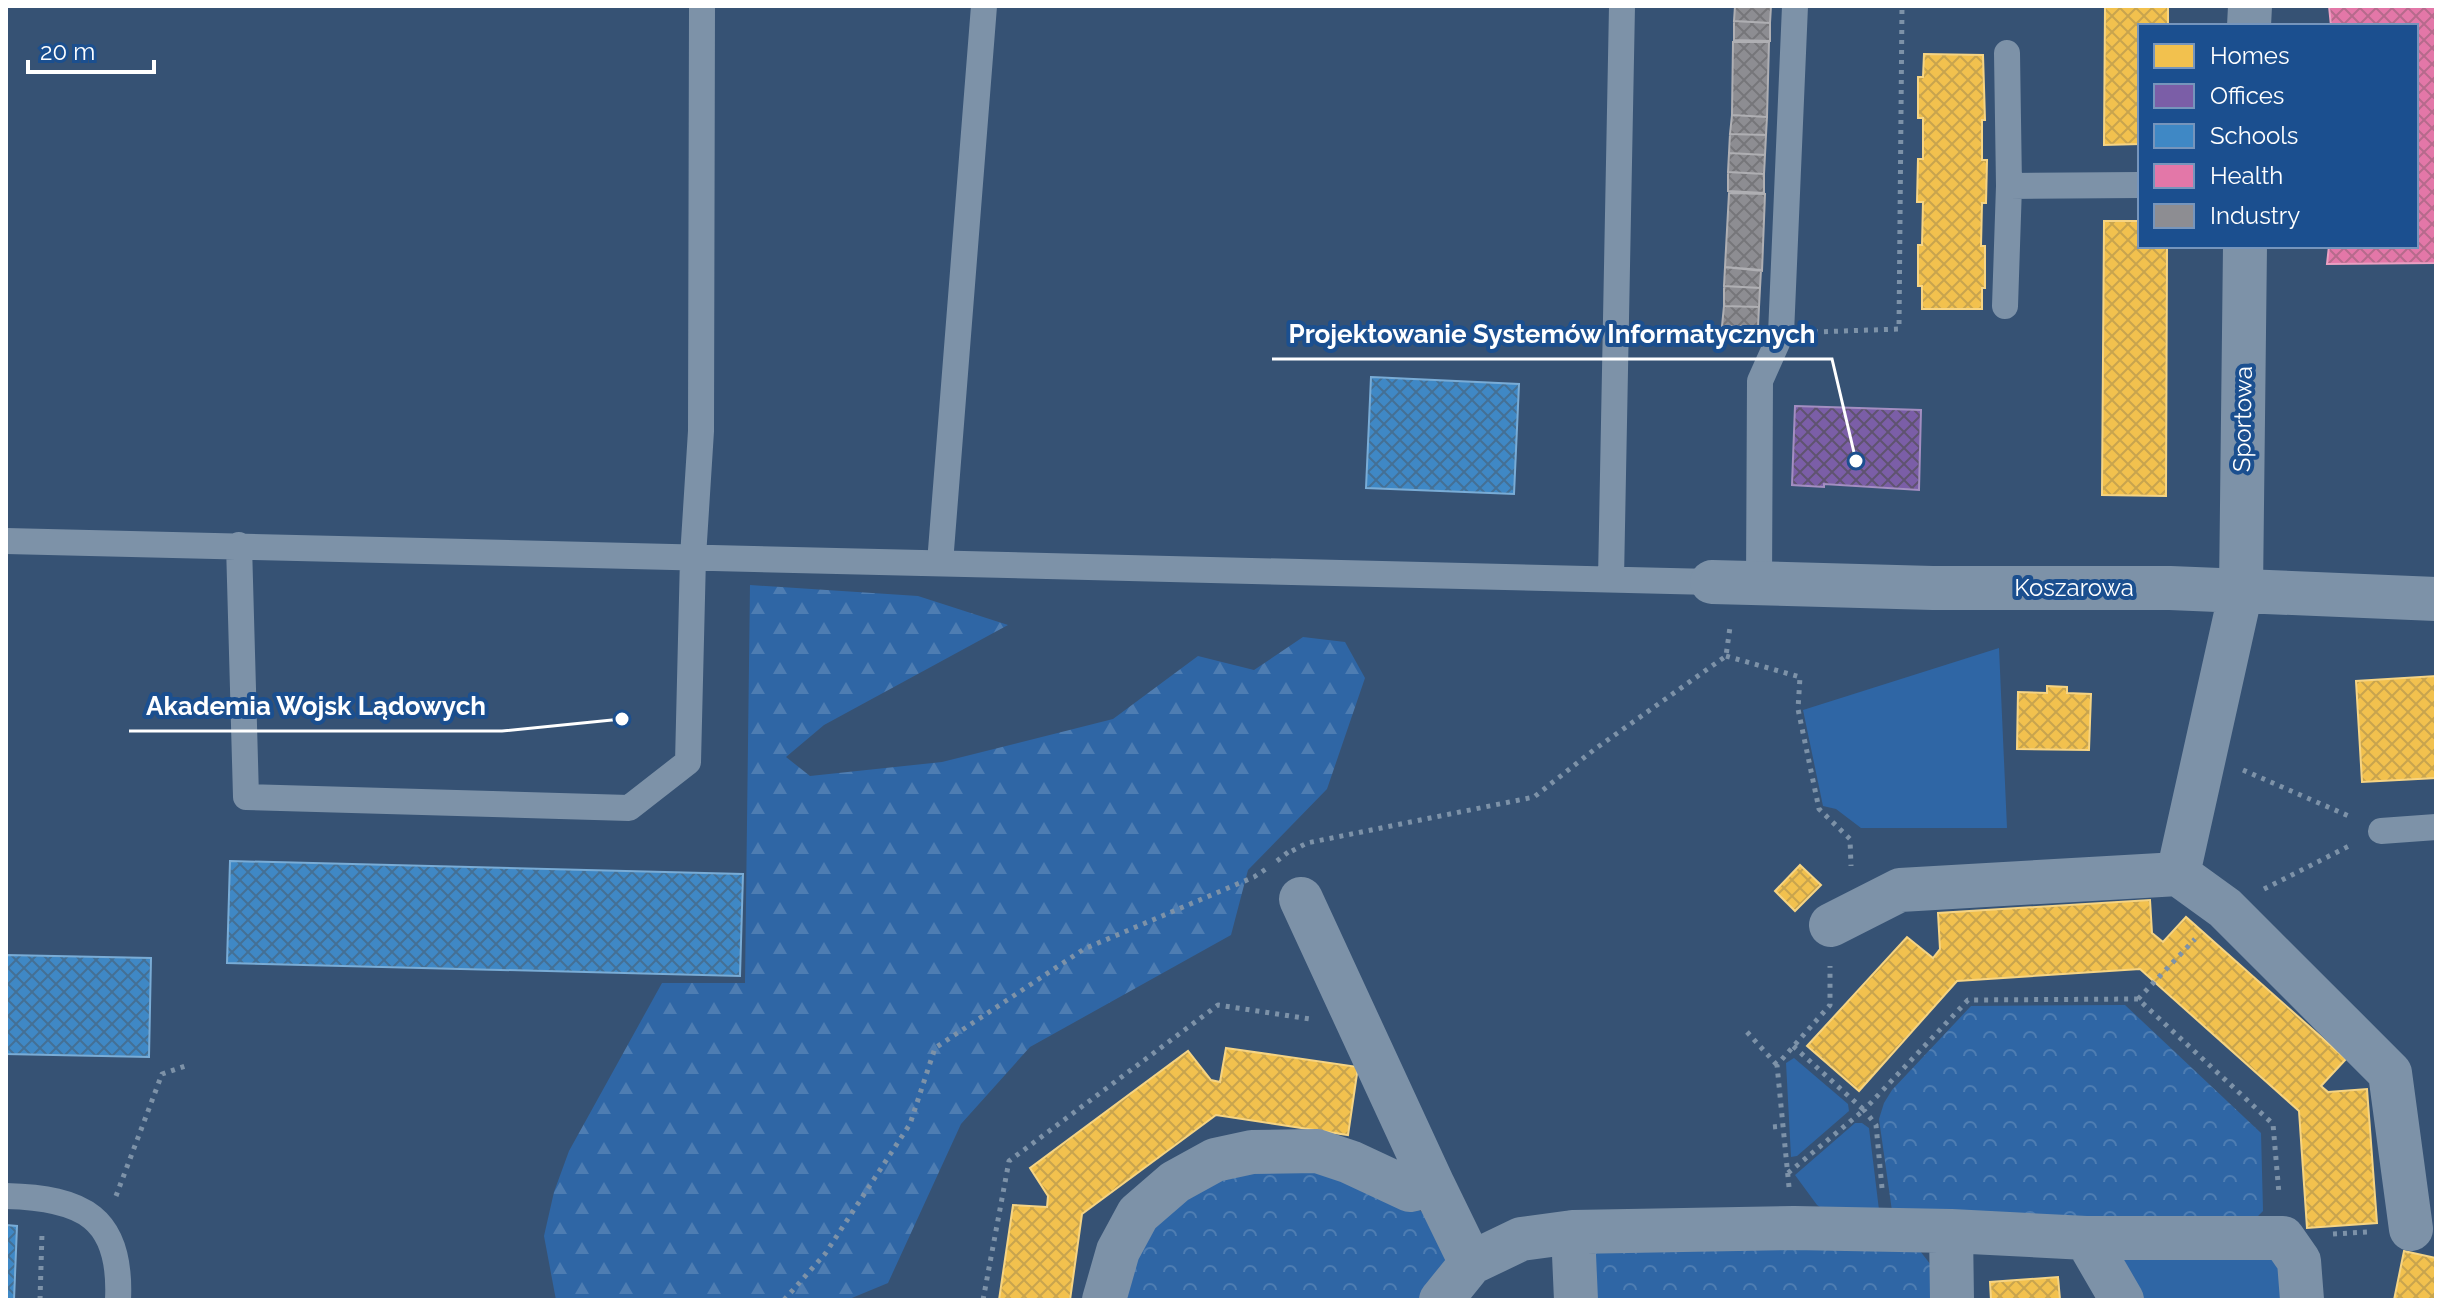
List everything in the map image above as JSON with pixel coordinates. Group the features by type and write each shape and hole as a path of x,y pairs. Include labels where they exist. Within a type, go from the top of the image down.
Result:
{"street":[{"name":"Sportowa","path":"2178,874 2241,591 2245,248"},
{"name":"Koszarowa","path":"1734,583 2241,591 2436,599"},
{"path":"1841,920 1900,890 2178,874 2225,908 2390,1073 2411,1229"},
{"path":"1301,899 1357,1026 1471,1263"},
{"path":"1104,1300 1118,1251 1138,1214 1175,1182 1215,1160 1252,1152 1317,1151 1350,1162 1410,1190 1433,1185"},
{"path":"1441,1300 1471,1263 1521,1239 1573,1232 1794,1228 2086,1238 2283,1238 2299,1261 2302,1300"},
{"path":"1951,1231 1952,1300"},
{"path":"1573,1232 1576,1300"},
{"path":"2086,1238 2122,1300"}],"lane":[{"path":"239,545 246,797 629,808 688,762 693,557 701,431 702,6"},
{"path":"940,563 984,6"},
{"path":"1611,579 1622,6"},
{"path":"6,541 1734,583 1760,381 1781,334 1795,6"},
{"path":"2005,306 2009,186 2007,53"},
{"path":"2009,186 2138,185"},
{"path":"2381,831 2436,827"},
{"path":"6,1196 60,1203 82,1211 102,1226 115,1247 119,1274 118,1300"}],"path":[{"path":"1781,334 1899,329 1902,6"},
{"path":"784,1300 825,1254 910,1124 935,1048 1084,949 1254,877 1292,849 1307,843 1534,797 1595,749 1726,656 1734,583"},
{"path":"1726,656 1800,677 1798,709 1819,809 1850,839 1841,920"},
{"path":"2205,754 2381,831"},
{"path":"2138,999 2225,908 2381,831"},
{"path":"1292,849 1301,899"},
{"path":"1788,1173 1864,1110 1968,1000 2138,999 2273,1124 2283,1238 2411,1229"},
{"path":"983,1300 1009,1161 1218,1005 1357,1026"},
{"path":"1777,1065 1830,1005"},
{"path":"1747,1032 1777,1065 1785,1147"},
{"path":"1792,1045 1864,1110 1876,1125 1887,1230"},
{"path":"93,1219 116,1196 162,1074 188,1065"},
{"path":"1773,1127 1783,1126"},
{"path":"40,1300 42,1222"}],"green space":[{"path":"750,585 918,596 1008,625 824,725 786,757 810,776 942,762 1113,719 1198,656 1254,670 1303,637 1345,642 1365,678 1327,789 1248,870 1231,935 1030,1047 961,1124 888,1283 847,1300 556,1300 544,1236 554,1192 569,1151 662,983 745,983"},
{"path":"1999,648 2007,828 1861,828 1836,809 1823,806 1803,710"},
{"path":"2125,1005 2261,1133 2263,1211 2251,1223 1893,1218 1879,1119 1884,1103 1892,1090 1971,1006"},
{"path":"1794,1058 1848,1104 1849,1111 1797,1156 1791,1157 1786,1063"},
{"path":"1855,1123 1869,1128 1880,1218 1835,1217 1817,1205 1795,1175"},
{"path":"1317,1164 1380,1188 1422,1212 1456,1261 1428,1300 1118,1300 1164,1206 1208,1179"},
{"path":"1595,1245 1920,1251 1938,1274 1939,1300 1591,1300"},
{"path":"2113,1250 2273,1253 2291,1300 2137,1300"}],"building: Homes":[{"path":"2105,6 2168,6 2168,24 2138,24 2138,144 2104,145"},
{"path":"1924,54 1983,55 1985,120 1982,120 1982,160 1987,160 1986,203 1982,203 1981,246 1985,246 1985,288 1982,288 1982,309 1922,309 1922,286 1918,286 1918,245 1922,245 1923,202 1917,202 1918,159 1923,159 1923,118 1918,118 1918,77 1923,77"},
{"path":"2104,221 2138,221 2138,248 2167,248 2166,496 2102,495"},
{"path":"2436,676 2436,778 2362,782 2356,681"},
{"path":"2047,686 2067,687 2067,693 2091,694 2089,750 2017,749 2018,692 2047,693"},
{"path":"1800,865 1821,885 1795,911 1775,891"},
{"path":"2150,900 2152,933 2163,942 2186,917 2346,1059 2321,1086 2328,1092 2367,1089 2377,1223 2307,1228 2299,1111 2140,969 1957,981 1859,1091 1807,1046 1907,937 1933,958 1940,949 1938,913"},
{"path":"1226,1048 1358,1067 1348,1135 1216,1115 1082,1214 1070,1300 999,1300 1013,1205 1047,1207 1048,1196 1030,1168 1188,1051 1211,1080 1220,1082"},
{"path":"2404,1251 2436,1258 2436,1300 2394,1300"},
{"path":"2058,1277 2060,1300 1991,1300 1990,1282"}],"building: Offices":[{"path":"1795,406 1921,410 1919,490 1792,485"}],"building: Schools":[{"path":"1371,377 1519,384 1514,494 1366,488"},
{"path":"230,861 743,874 740,976 227,963"},
{"path":"6,955 151,958 149,1057 6,1054"},
{"path":"6,1225 17,1226 14,1300 6,1300"}],"building: Health":[{"path":"2329,6 2436,6 2436,263 2327,264 2329,248 2418,248 2418,24 2331,24"}],"building: Industry":[{"path":"1735,6 1771,6 1770,23 1734,21"},
{"path":"1734,21 1770,23 1770,41 1734,40"},
{"path":"1733,42 1769,42 1767,117 1732,115"},
{"path":"1732,115 1767,117 1766,135 1730,134"},
{"path":"1730,134 1766,135 1765,155 1729,153"},
{"path":"1729,153 1765,155 1764,174 1728,172"},
{"path":"1728,172 1764,174 1764,193 1728,191"},
{"path":"1729,193 1765,194 1762,271 1725,267"},
{"path":"1725,267 1761,270 1760,288 1724,286"},
{"path":"1724,286 1760,288 1759,307 1724,306"},
{"path":"1724,306 1759,307 1758,327 1722,326"}],"place":[{"name":"Projektowanie Systemów Informatycznych","path":"1856,461"},
{"name":"Akademia Wojsk Lądowych","path":"622,719"}]}
